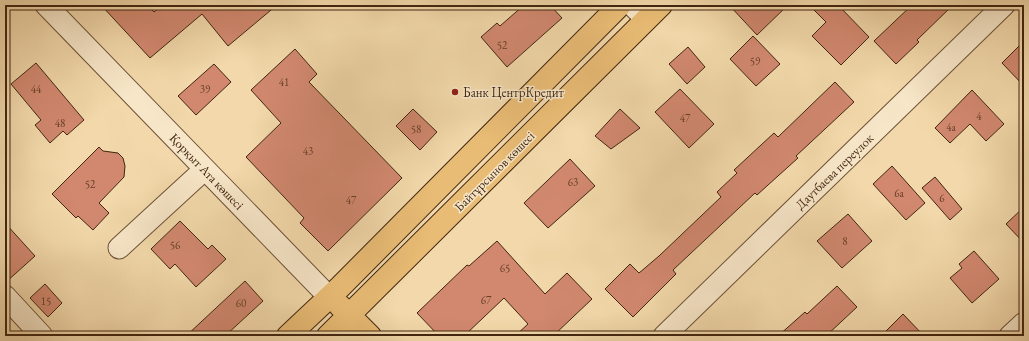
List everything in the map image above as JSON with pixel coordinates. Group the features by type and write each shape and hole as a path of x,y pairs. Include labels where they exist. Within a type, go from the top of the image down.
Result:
{"main road":[{"name":"Байтұрсынов көшесі","path":"288,336 330,298 620,5"},
{"name":"Байтұрсынов көшесі","path":"328,336 646,10"},
{"name":"Қорқыт Ата көшесі","path":"330,298 350,315 370,336"}],"street":[{"name":"Қорқыт Ата көшесі","path":"46,5 330,298"},
{"name":"Даутбаева переулок","path":"664,336 1004,5"},
{"path":"119,248 205,169"},
{"path":"5,296 42,336"},
{"path":"1010,336 1024,323"}],"building":[{"path":"101,5 147,5 154,12 163,5 277,5 228,46 202,14 150,58"},
{"path":"524,5 550,5 562,18 507,67 481,37 497,23 500,26"},
{"path":"729,5 788,5 757,35"},
{"path":"809,5 838,5 869,37 841,65 812,36 826,22"},
{"path":"912,5 953,5 917,40 919,42 896,64 874,41"},
{"path":"753,36 780,64 756,86 730,59"},
{"path":"1024,41 1024,86 1002,63"},
{"path":"688,47 705,67 687,84 669,64"},
{"path":"295,49 317,74 309,82 402,178 328,251 300,223 304,218 246,157 281,123 251,90"},
{"path":"36,63 84,120 67,135 63,131 50,143 35,125 41,120 11,84"},
{"path":"214,64 231,82 196,115 178,96"},
{"path":"835,82 854,102 796,156 798,158 757,195 755,193 673,270 676,274 633,317 605,289 630,264 639,273 659,256 721,197 717,192 737,173 734,170 774,133 778,137"},
{"path":"680,89 714,124 689,148 655,112"},
{"path":"972,90 1004,124 986,141 970,124 950,143 935,128"},
{"path":"413,109 437,132 420,150 396,126"},
{"path":"620,109 640,128 611,149 595,136"},
{"path":"99,147 103,151 118,153 123,158 125,166 124,177 99,203 109,213 93,230 78,216 76,218 52,194"},
{"path":"570,159 595,186 548,228 524,203"},
{"path":"892,166 925,203 906,220 873,184"},
{"path":"935,177 962,209 950,220 922,188"},
{"path":"1024,207 1024,243 1006,224"},
{"path":"848,214 872,241 842,268 817,241"},
{"path":"180,221 208,249 212,245 226,259 196,287 175,264 170,269 151,249"},
{"path":"5,223 35,256 5,283"},
{"path":"497,241 545,294 567,273 592,299 553,336 515,336 528,324 504,298 464,336 439,336 417,313 467,265 469,266"},
{"path":"974,251 999,279 972,303 950,278 962,268 959,264"},
{"path":"245,281 263,301 225,336 186,336"},
{"path":"45,284 62,303 48,317 30,298"},
{"path":"837,286 857,307 826,336 778,336 805,312 807,314"},
{"path":"903,314 924,336 881,336"}],"place":[{"name":"Банк ЦентрКредит","path":"455,92"}]}
